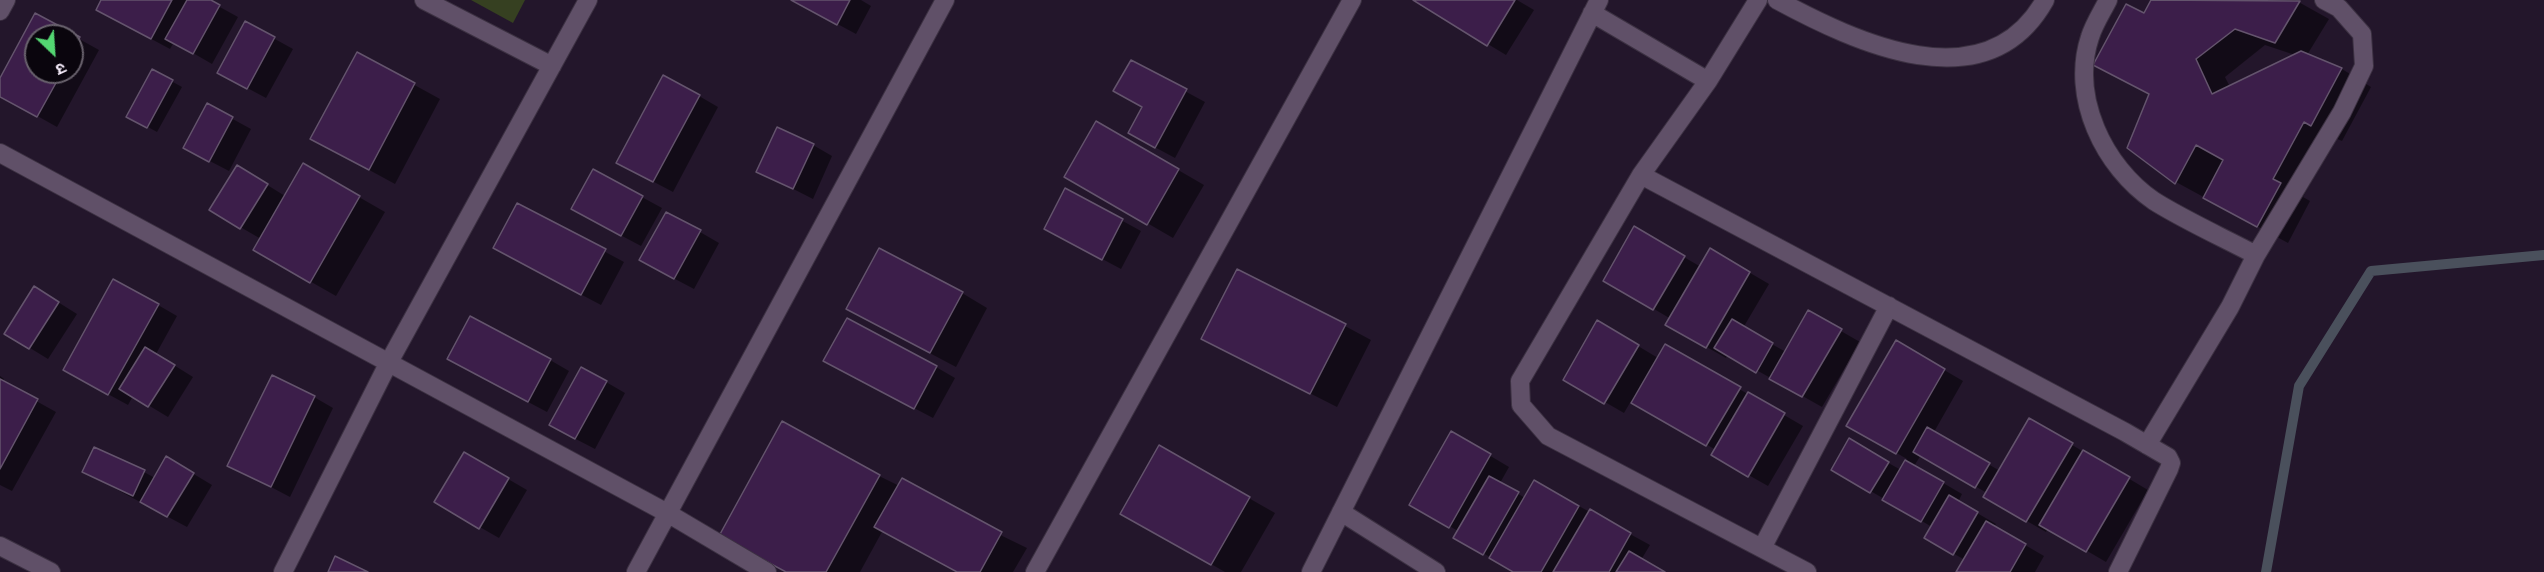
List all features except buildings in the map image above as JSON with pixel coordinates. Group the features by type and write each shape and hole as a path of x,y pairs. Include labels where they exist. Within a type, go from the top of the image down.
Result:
{"street":[{"path":"0,11 6,0"},
{"path":"424,0 552,66"},
{"path":"283,572 389,362 588,0"},
{"path":"636,572 945,0"},
{"path":"1035,572 1352,0"},
{"path":"1758,0 1708,81 1641,175 1520,381 1521,405 1548,436 1807,572"},
{"path":"1777,0 1869,45 1910,55 1946,57 1977,54 2008,40 2036,15 2045,0"},
{"path":"2108,0 2090,37 2084,67 2086,101 2097,133 2120,172 2154,200 2256,255"},
{"path":"2147,445 2230,307 2256,255 2342,112 2364,66 2362,34 2339,8 2324,0"},
{"path":"1311,572 1595,7 1708,81"},
{"path":"0,153 669,514 767,572"},
{"path":"1641,175 2168,457 2171,463 2118,572"},
{"path":"1762,548 1889,306"},
{"path":"1341,512 1436,572"},
{"path":"0,546 51,572"}],"green space":[{"path":"471,0 525,0 513,23"}],"waterway":[{"path":"2266,572 2299,386 2371,271 2544,255"}]}
